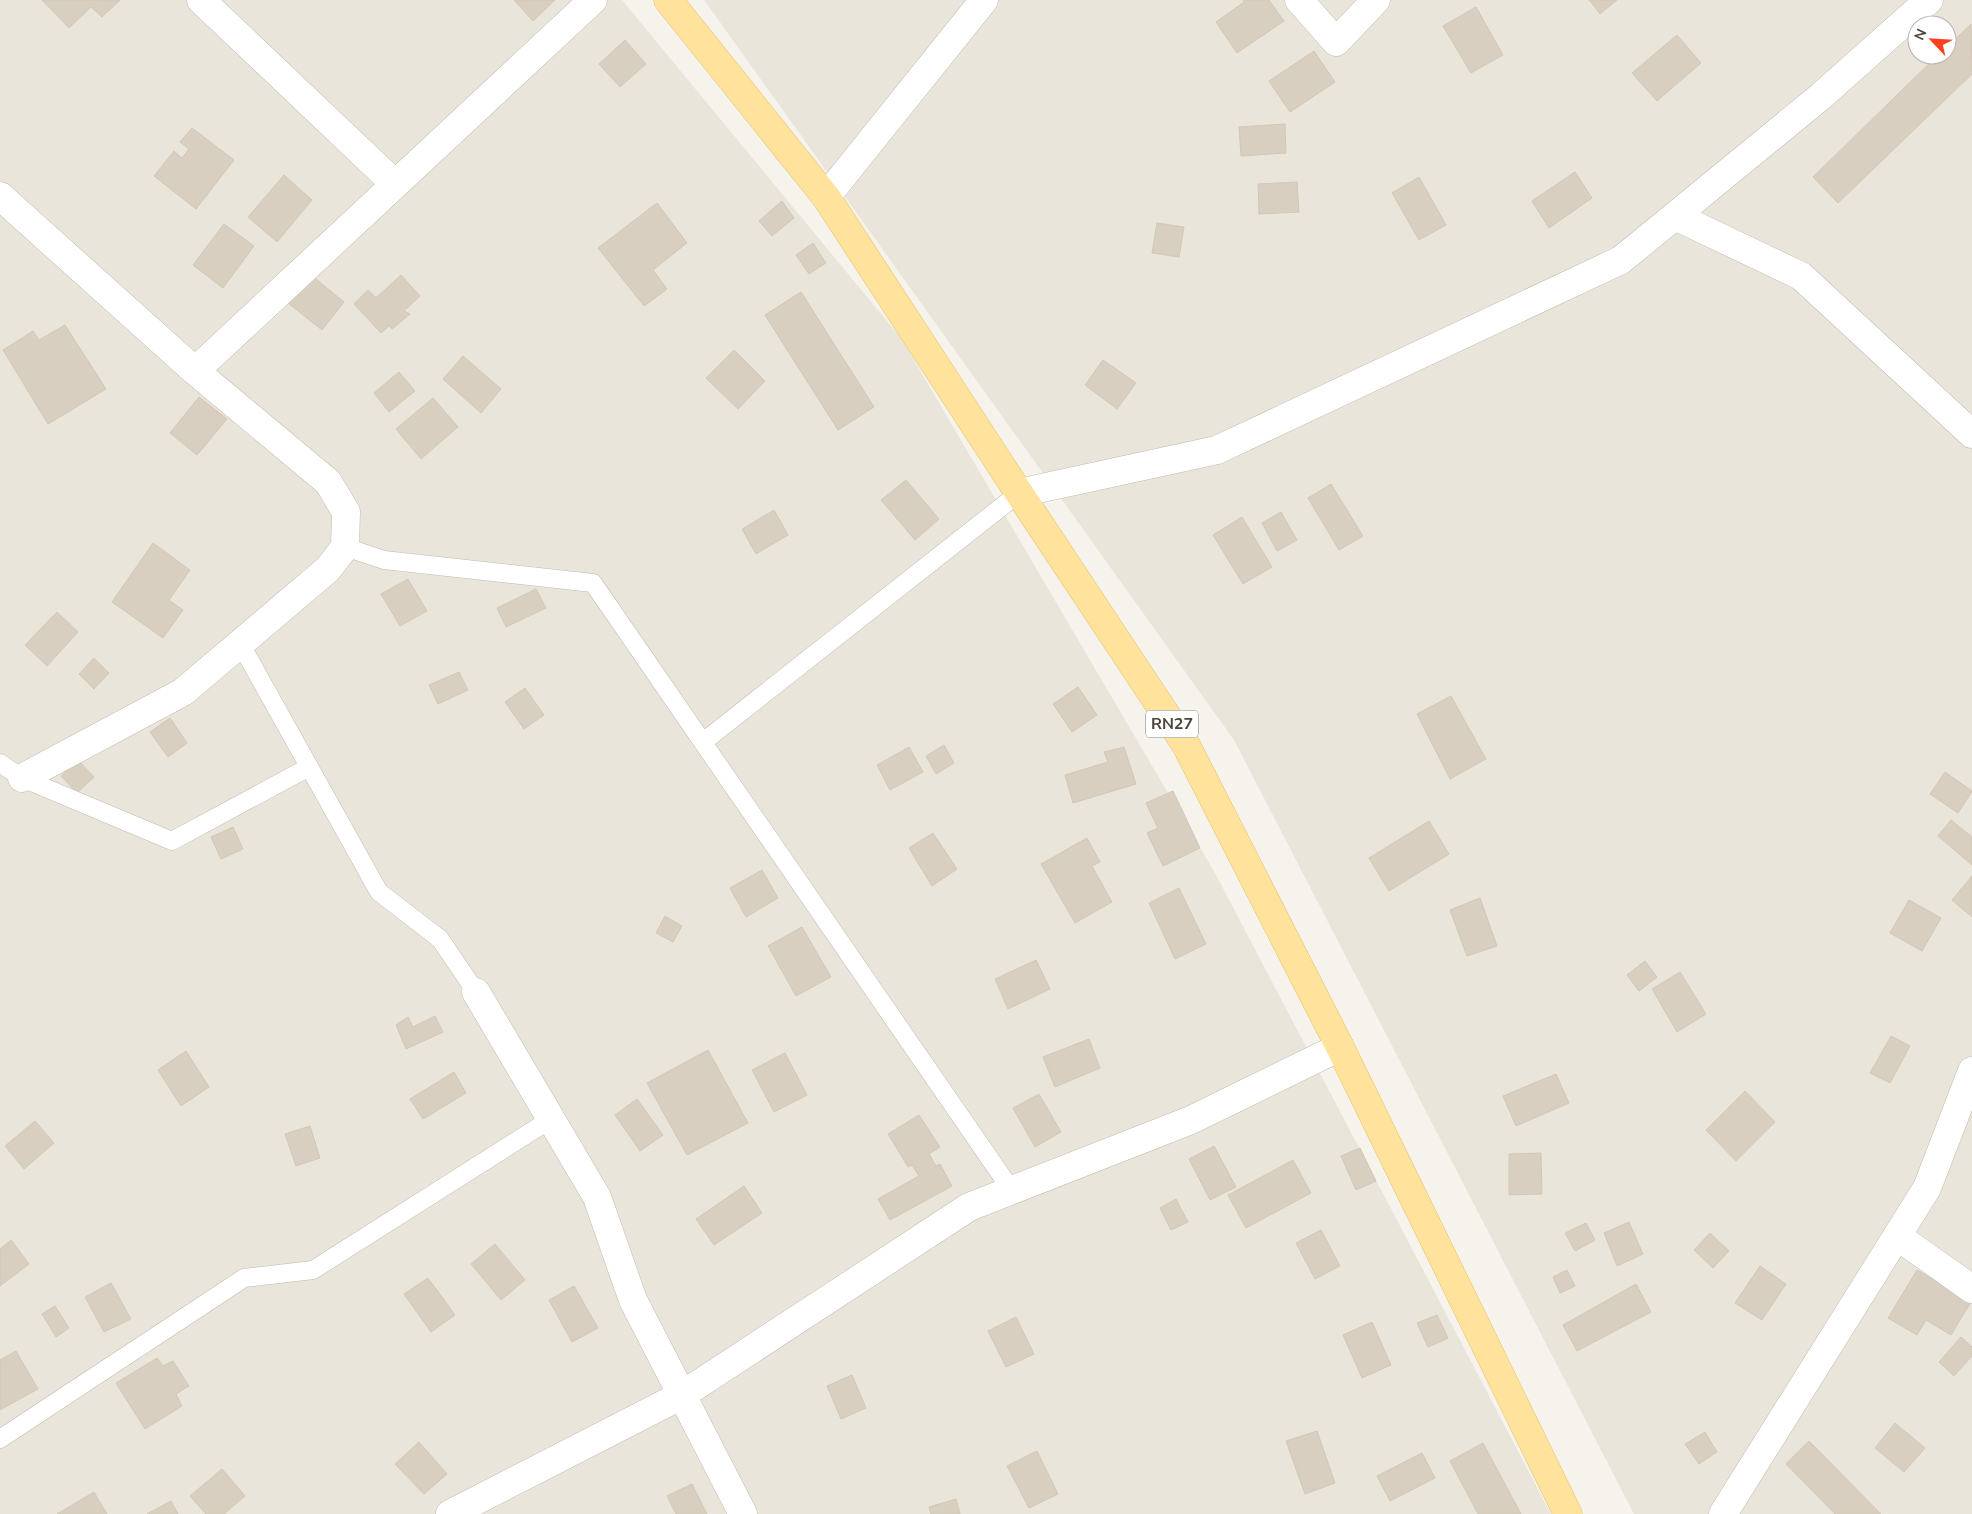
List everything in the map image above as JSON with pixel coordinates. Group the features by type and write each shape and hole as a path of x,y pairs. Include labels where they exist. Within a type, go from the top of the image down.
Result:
{"main road":[{"name":"RN27","path":"668,0 826,197 1018,493 1186,745 1340,1047 1568,1514"}],"street":[{"path":"201,0 395,184"},
{"path":"195,371 593,0"},
{"path":"826,197 984,0"},
{"path":"1299,0 1336,42 1376,0"},
{"path":"1018,493 1218,450 1621,260 1820,98 1929,0"},
{"path":"0,196 195,371 328,482 346,512 345,547 328,569 183,692 11,771"},
{"path":"1675,216 1801,276 1972,434"},
{"path":"476,992 597,1197 633,1300 743,1514"},
{"path":"450,1514 682,1395 969,1207 1191,1120 1340,1047"},
{"path":"1723,1514 1927,1188 1972,1071"},
{"path":"1897,1236 1972,1289"}],"lane":[{"path":"702,742 1018,493"},
{"path":"345,547 384,560 593,583 1012,1190"},
{"path":"240,643 379,892 440,938 476,992"},
{"path":"11,771 172,841 309,767"},
{"path":"0,1439 244,1278 313,1270 551,1119"}],"shaded area":[{"path":"0,0 622,0 901,338 1215,873 1551,1514 0,1514"},
{"path":"704,0 1972,0 1972,1514 1634,1514 1234,740"}],"building":[{"path":"42,0 120,0 102,17 91,7 69,28"},
{"path":"514,0 555,0 533,21"},
{"path":"1243,0 1269,0 1284,21 1237,53 1216,22 1244,2"},
{"path":"1589,0 1617,0 1600,14"},
{"path":"1476,7 1503,55 1471,73 1443,26"},
{"path":"1971,24 1972,74 1838,203 1813,177 1928,65 1957,65 1957,37"},
{"path":"1677,35 1701,63 1657,101 1632,73"},
{"path":"625,40 646,64 620,87 599,64"},
{"path":"1314,51 1335,82 1290,112 1269,81"},
{"path":"1285,124 1286,153 1241,156 1239,127"},
{"path":"192,128 234,160 196,209 154,176 174,151 182,158 189,149 180,142"},
{"path":"1575,172 1592,198 1549,228 1532,201"},
{"path":"284,175 312,200 277,242 248,217"},
{"path":"1419,177 1446,225 1419,240 1392,193"},
{"path":"1297,182 1299,212 1259,214 1258,184"},
{"path":"782,201 794,218 772,236 759,221"},
{"path":"657,203 687,243 653,270 667,289 644,306 598,248"},
{"path":"1157,223 1184,227 1179,257 1152,253"},
{"path":"224,224 254,246 223,288 193,265"},
{"path":"813,243 826,263 809,274 796,255"},
{"path":"311,275 344,302 322,330 288,303"},
{"path":"401,275 420,296 404,311 410,314 392,329 389,326 381,333 354,304 368,290 376,298"},
{"path":"801,292 874,407 838,430 765,315"},
{"path":"65,325 106,389 48,424 3,350 33,331 39,340"},
{"path":"734,350 765,381 738,409 706,378"},
{"path":"463,356 501,389 481,413 443,379"},
{"path":"1103,360 1136,383 1117,409 1085,385"},
{"path":"399,372 415,391 389,412 374,393"},
{"path":"199,397 227,419 197,455 170,433"},
{"path":"433,398 458,427 421,459 396,429"},
{"path":"906,480 939,519 915,540 881,500"},
{"path":"1331,484 1363,536 1339,550 1308,498"},
{"path":"774,510 788,535 756,554 742,529"},
{"path":"1281,512 1297,540 1277,551 1262,523"},
{"path":"1242,517 1272,567 1243,584 1213,535"},
{"path":"153,543 190,570 169,600 183,610 163,638 112,602"},
{"path":"408,579 427,611 400,626 381,594"},
{"path":"536,589 546,608 506,627 497,608"},
{"path":"57,612 78,632 47,666 25,645"},
{"path":"94,658 109,673 94,689 79,674"},
{"path":"459,672 468,690 438,704 429,685"},
{"path":"1078,687 1097,715 1072,732 1053,704"},
{"path":"525,688 544,715 524,729 505,702"},
{"path":"1451,696 1486,759 1450,779 1417,714"},
{"path":"170,718 187,743 168,757 150,732"},
{"path":"944,745 954,763 936,774 926,756"},
{"path":"909,747 923,772 890,790 877,765"},
{"path":"1124,747 1136,784 1073,803 1065,775 1108,762 1104,752"},
{"path":"78,760 94,777 77,793 61,776"},
{"path":"1945,772 1972,791 1958,813 1930,794"},
{"path":"1173,791 1200,848 1163,866 1147,833 1158,828 1146,803"},
{"path":"1951,820 1972,837 1972,865 1938,836"},
{"path":"1429,821 1449,854 1389,891 1369,858"},
{"path":"233,827 243,849 221,859 211,837"},
{"path":"933,833 957,869 932,886 909,848"},
{"path":"1087,838 1100,862 1092,866 1112,902 1075,923 1041,864"},
{"path":"762,870 778,898 746,917 730,888"},
{"path":"1972,876 1972,917 1952,900"},
{"path":"1179,888 1206,944 1175,959 1149,903"},
{"path":"1480,898 1497,946 1467,956 1450,910"},
{"path":"1909,900 1941,918 1922,951 1890,933"},
{"path":"665,916 682,926 673,942 656,933"},
{"path":"802,927 831,977 796,996 768,946"},
{"path":"1036,960 1050,989 1008,1009 995,979"},
{"path":"1645,961 1657,977 1639,991 1627,975"},
{"path":"1680,972 1706,1014 1677,1032 1652,989"},
{"path":"435,1016 443,1032 406,1049 396,1025 408,1017 413,1027"},
{"path":"1891,1036 1910,1046 1890,1083 1870,1073"},
{"path":"1089,1039 1100,1068 1055,1087 1043,1057"},
{"path":"708,1050 748,1123 687,1155 647,1083"},
{"path":"186,1051 209,1087 181,1106 158,1070"},
{"path":"785,1053 807,1095 774,1112 752,1070"},
{"path":"454,1072 466,1093 423,1119 410,1099"},
{"path":"1556,1074 1569,1103 1516,1126 1503,1096"},
{"path":"1745,1091 1775,1122 1736,1161 1706,1130"},
{"path":"1039,1094 1061,1132 1035,1147 1013,1108"},
{"path":"637,1099 663,1135 640,1151 615,1115"},
{"path":"919,1115 940,1147 929,1154 936,1166 940,1164 952,1186 890,1220 878,1199 919,1176 912,1165 908,1167 888,1134"},
{"path":"35,1121 54,1143 24,1169 5,1146"},
{"path":"310,1126 320,1158 296,1166 285,1134"},
{"path":"1214,1146 1236,1187 1210,1200 1189,1159"},
{"path":"1360,1148 1376,1181 1356,1190 1341,1156"},
{"path":"1541,1153 1542,1194 1509,1195 1509,1154"},
{"path":"1293,1160 1311,1193 1246,1228 1228,1195"},
{"path":"744,1186 762,1213 714,1245 696,1219"},
{"path":"1176,1199 1188,1222 1171,1230 1160,1208"},
{"path":"1629,1222 1643,1254 1617,1266 1604,1233"},
{"path":"1586,1223 1595,1240 1575,1251 1565,1233"},
{"path":"1321,1230 1340,1266 1315,1279 1296,1243"},
{"path":"1710,1233 1729,1251 1713,1268 1694,1250"},
{"path":"11,1240 29,1264 0,1286 0,1249"},
{"path":"495,1244 525,1280 501,1300 471,1264"},
{"path":"1760,1266 1786,1284 1762,1320 1735,1303"},
{"path":"1567,1270 1575,1286 1560,1293 1553,1277"},
{"path":"1917,1270 1971,1302 1951,1335 1926,1320 1917,1335 1888,1318"},
{"path":"428,1278 455,1315 431,1332 404,1294"},
{"path":"111,1283 131,1319 104,1332 85,1297"},
{"path":"1636,1284 1651,1312 1577,1351 1563,1325"},
{"path":"574,1286 598,1328 572,1342 549,1300"},
{"path":"55,1306 69,1328 56,1337 42,1314"},
{"path":"1437,1315 1448,1338 1428,1347 1417,1323"},
{"path":"1016,1317 1034,1354 1006,1367 988,1331"},
{"path":"1372,1322 1391,1365 1362,1378 1343,1335"},
{"path":"1961,1337 1972,1347 1972,1356 1954,1376 1939,1362"},
{"path":"16,1351 38,1389 0,1410 0,1360"},
{"path":"157,1358 163,1366 173,1361 189,1386 176,1394 182,1406 145,1429 116,1383"},
{"path":"852,1375 866,1408 841,1419 827,1386"},
{"path":"1895,1423 1925,1448 1904,1472 1875,1448"},
{"path":"1317,1431 1335,1483 1305,1494 1286,1441"},
{"path":"1705,1432 1717,1452 1699,1464 1685,1444"},
{"path":"1809,1441 1881,1514 1835,1514 1786,1464"},
{"path":"419,1442 447,1474 424,1494 395,1464"},
{"path":"1483,1443 1521,1514 1478,1514 1450,1461"},
{"path":"1037,1451 1058,1494 1029,1508 1007,1466"},
{"path":"1422,1453 1435,1478 1390,1501 1377,1476"},
{"path":"222,1469 245,1496 224,1514 206,1514 190,1496"},
{"path":"692,1484 707,1514 676,1514 667,1496"},
{"path":"94,1492 107,1514 57,1514"},
{"path":"956,1499 960,1514 931,1514 929,1507"},
{"path":"171,1501 178,1514 147,1514"}]}
